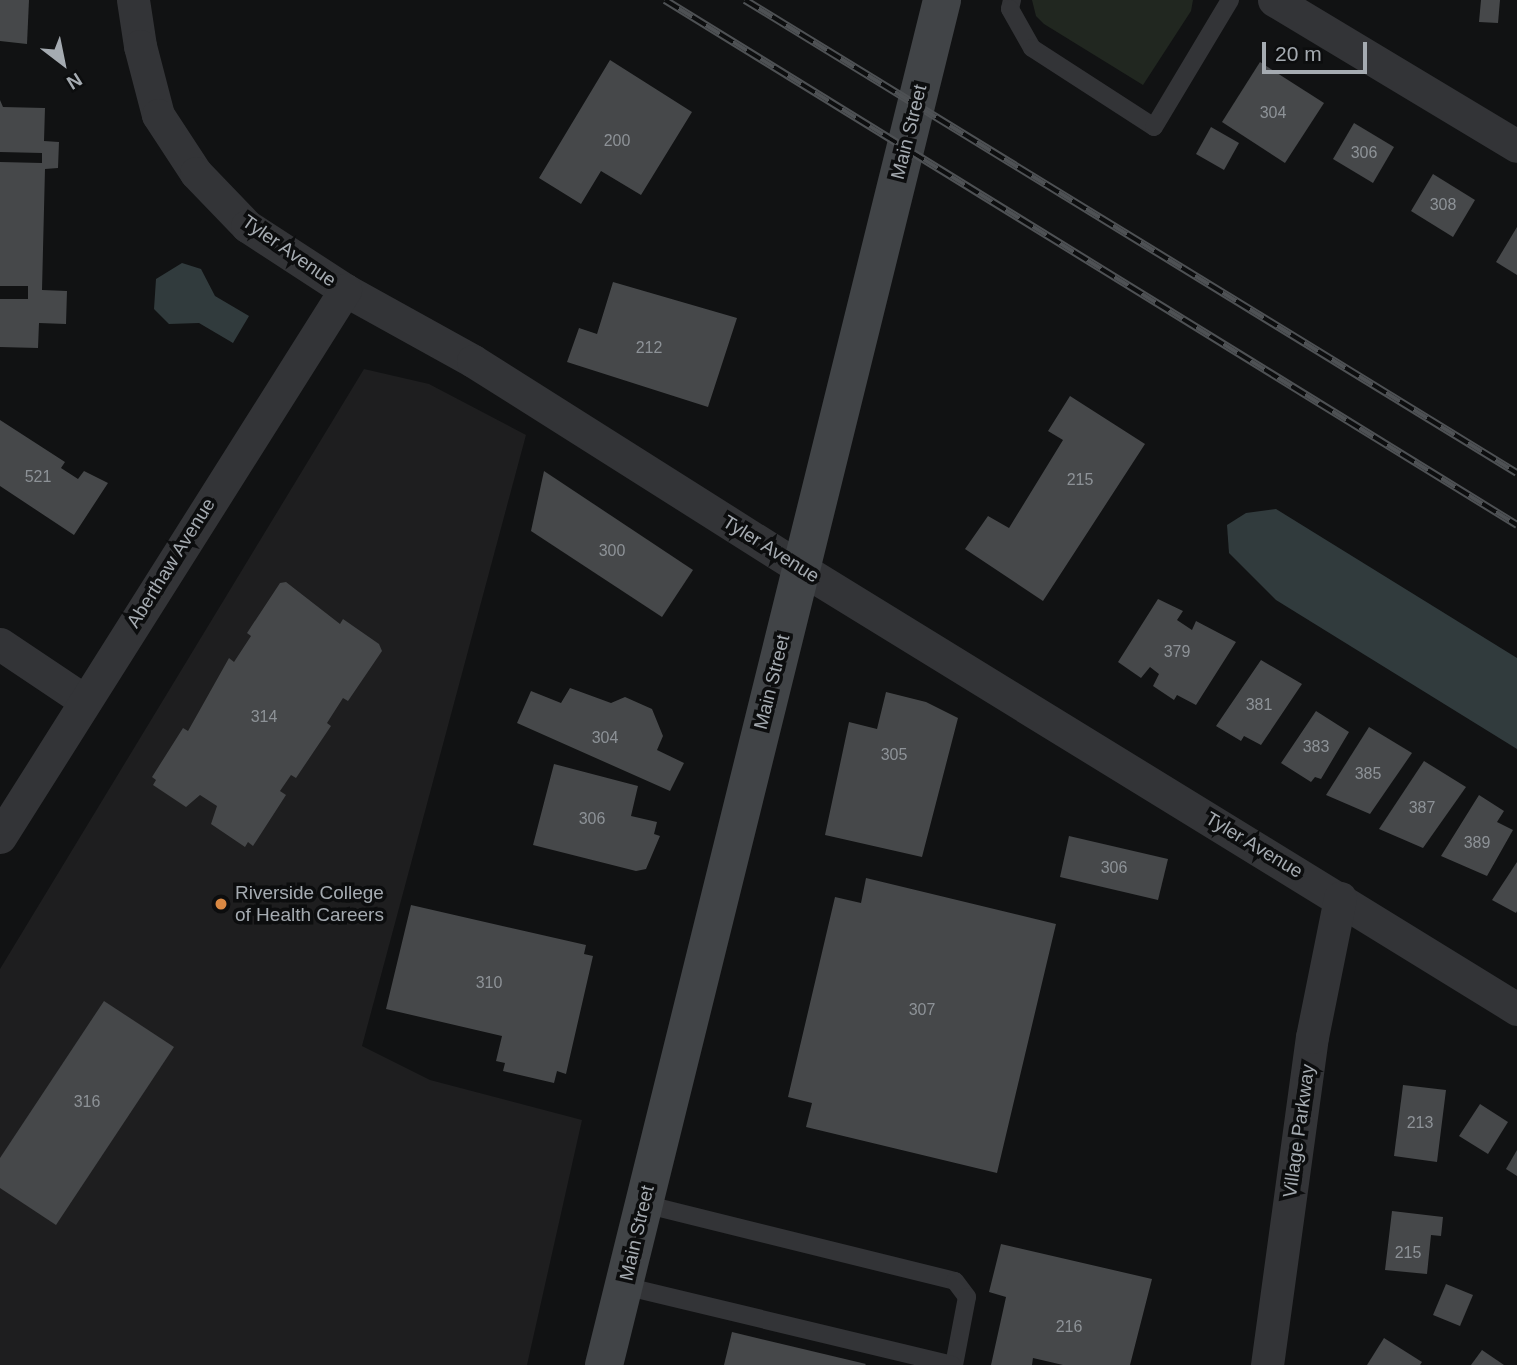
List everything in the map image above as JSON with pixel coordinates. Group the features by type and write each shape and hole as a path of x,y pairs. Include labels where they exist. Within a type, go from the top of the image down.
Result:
{"main road":[{"name":"Main Street","path":"604,1365 942,0"}],"street":[{"name":"Tyler Avenue","path":"134,0 139,46 158,115 195,173 247,226 345,289 473,361 800,568 1517,1009"},
{"path":"1274,0 1517,146"},
{"name":"Aberthaw Avenue","path":"0,837 345,289"},
{"path":"0,644 85,701"},
{"name":"Village Parkway","path":"1267,1365 1312,1037 1340,898"}],"lane":[{"path":"1012,0 1010,9 1032,48 1154,127 1230,0"},
{"path":"624,1286 953,1365 967,1297 955,1281 644,1204"}],"shaded area":[{"path":"1032,0 1193,0 1191,11 1143,85 1044,24 1036,16"},
{"path":"182,263 201,269 215,296 249,316 233,343 199,323 169,324 154,309 156,279"},
{"name":"Riverside College of Health Careers","path":"364,369 429,384 526,435 362,1046 430,1080 582,1120 527,1365 0,1365 0,969"},
{"path":"1276,509 1517,658 1517,749 1276,600 1229,553 1227,525 1246,513"}],"building":[{"path":"0,0 29,0 27,44 0,41"},
{"path":"1481,0 1500,0 1498,23 1479,22"},
{"path":"610,60 692,112 641,195 601,171 581,204 539,178"},
{"path":"1260,62 1324,103 1285,163 1222,122"},
{"path":"0,100 3,107 45,108 44,141 59,142 58,168 45,169 42,290 67,291 66,324 39,323 38,348 0,347 0,299 28,299 28,286 0,286 0,162 42,163 42,153 0,152"},
{"path":"1354,123 1394,147 1373,183 1333,159"},
{"path":"1211,127 1239,143 1224,170 1196,154"},
{"path":"1433,174 1475,200 1453,237 1411,211"},
{"path":"1517,227 1517,275 1496,262"},
{"path":"613,282 737,318 708,407 567,362 579,328 597,334"},
{"path":"1070,396 1145,444 1043,601 965,549 988,516 1009,528 1063,440 1048,431"},
{"path":"0,420 65,462 61,468 78,479 84,471 108,483 74,535 0,486"},
{"path":"544,471 693,570 662,617 531,531"},
{"path":"286,582 340,624 343,619 379,644 382,651 348,701 343,698 327,723 331,726 296,778 291,775 280,791 286,795 253,846 248,842 245,847 211,824 217,806 200,795 186,807 153,785 156,780 152,777 183,728 188,731 229,658 234,662 251,636 247,633 280,583"},
{"path":"1158,599 1183,611 1177,620 1192,630 1196,621 1236,642 1196,705 1177,695 1174,700 1153,686 1159,674 1150,667 1141,678 1118,662"},
{"path":"1261,660 1302,684 1261,745 1244,736 1241,741 1216,726"},
{"path":"570,688 611,703 625,697 652,709 663,736 657,750 684,763 670,791 517,723 531,691 561,703"},
{"path":"886,692 926,702 958,718 922,857 825,835 849,722 877,729"},
{"path":"1316,711 1349,732 1321,779 1315,777 1311,782 1281,763"},
{"path":"1369,727 1412,753 1370,814 1326,795"},
{"path":"1424,761 1466,787 1423,848 1379,829"},
{"path":"554,764 638,786 631,816 657,822 654,834 660,836 646,869 636,871 533,845"},
{"path":"1479,795 1504,811 1497,822 1513,830 1487,876 1441,856"},
{"path":"1069,836 1168,859 1158,900 1060,877"},
{"path":"1517,862 1517,911 1516,913 1492,900"},
{"path":"866,878 1056,924 997,1173 806,1127 812,1103 788,1097 835,897 861,903"},
{"path":"411,905 586,945 584,954 593,956 566,1074 557,1071 554,1083 503,1071 505,1063 496,1061 502,1036 386,1009"},
{"path":"104,1001 174,1047 56,1225 0,1188 0,1158"},
{"path":"1403,1085 1446,1090 1437,1162 1394,1156"},
{"path":"1480,1104 1508,1122 1488,1154 1459,1136"},
{"path":"1517,1150 1517,1176 1506,1169"},
{"path":"1392,1211 1443,1217 1441,1236 1431,1235 1427,1274 1385,1270"},
{"path":"1001,1244 1152,1279 1130,1365 1063,1365 1033,1358 1032,1365 991,1365 1006,1297 989,1292"},
{"path":"1446,1284 1473,1295 1460,1326 1433,1315"},
{"path":"732,1332 866,1364 724,1365"},
{"path":"1384,1338 1422,1362 1420,1365 1367,1365"},
{"path":"1482,1350 1504,1365 1471,1365"}],"railway":[{"path":"665,0 1517,525"},
{"path":"745,0 1517,473"}],"place":[{"name":"Riverside College of Health Careers","path":"221,904"}]}
